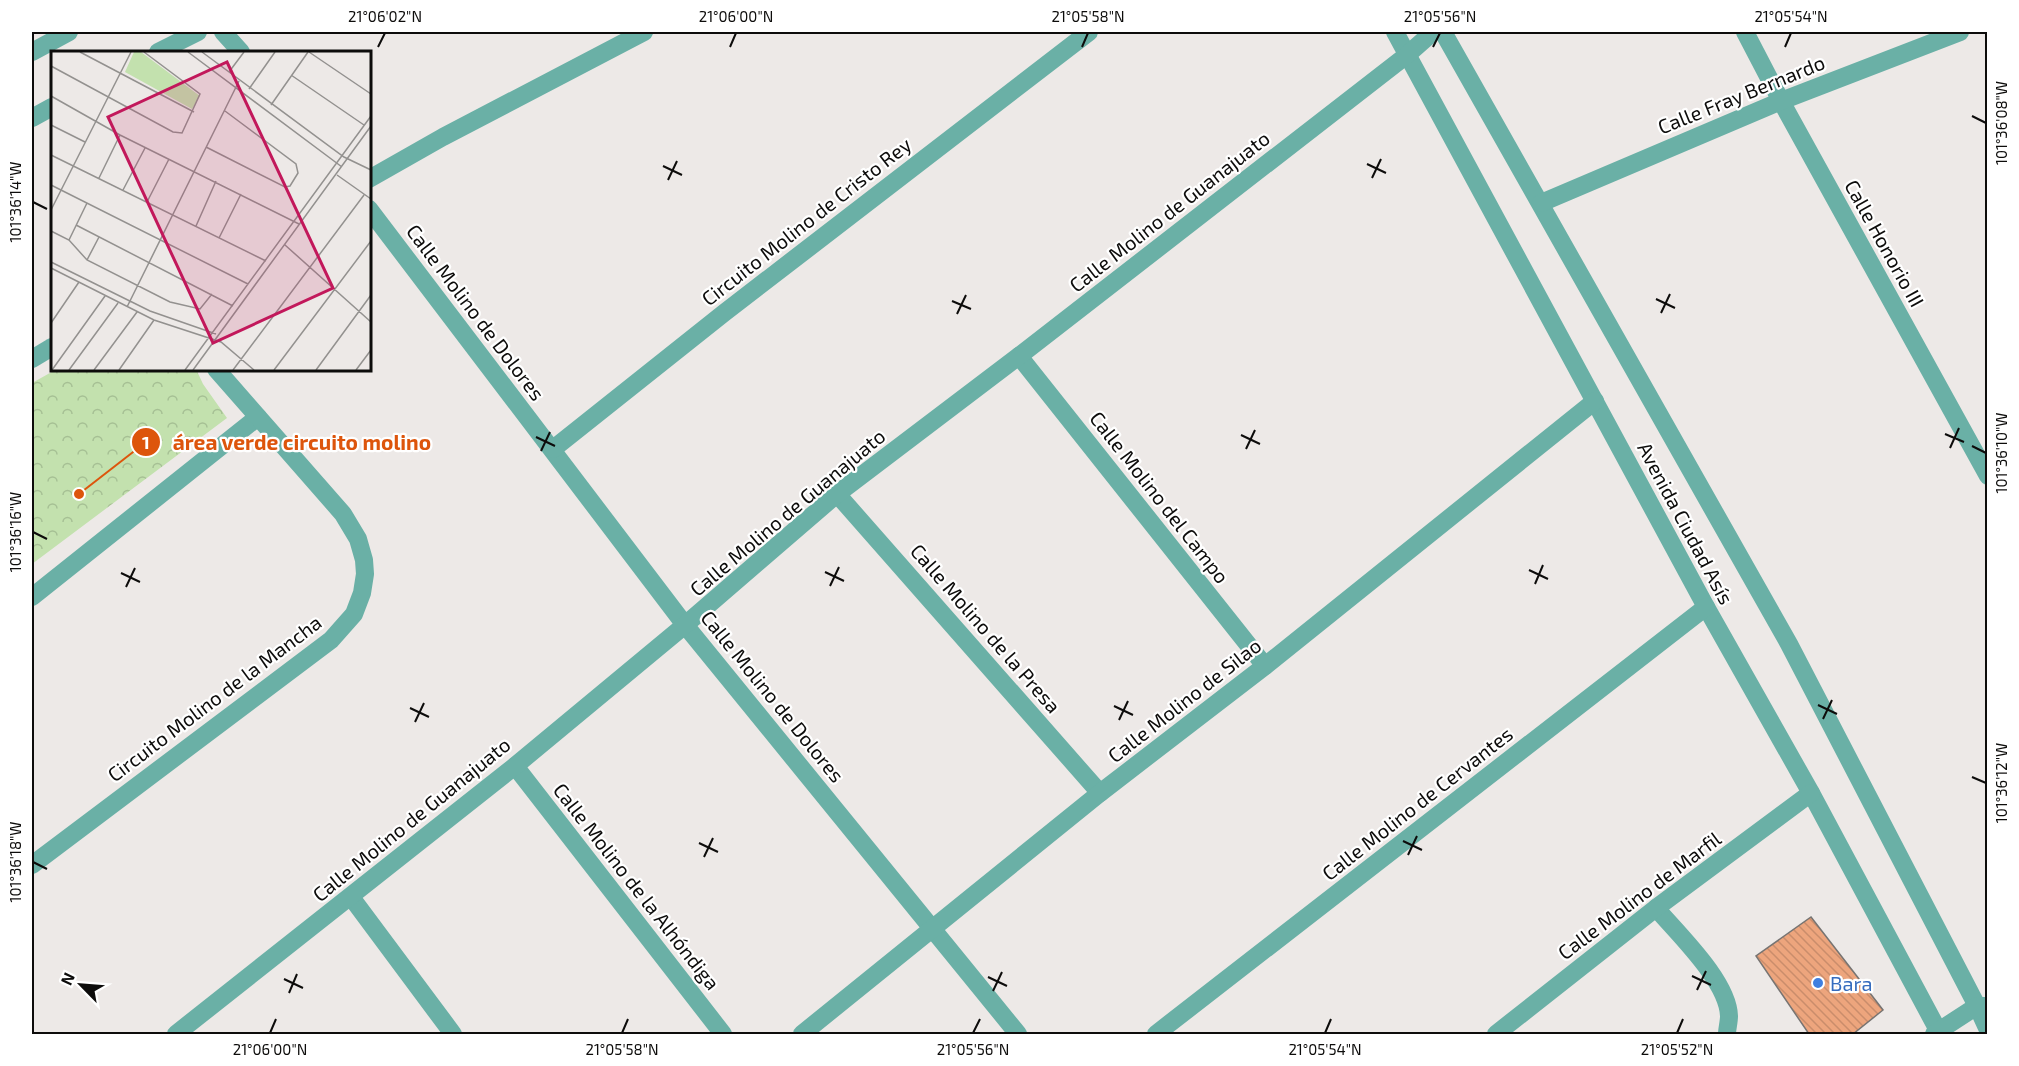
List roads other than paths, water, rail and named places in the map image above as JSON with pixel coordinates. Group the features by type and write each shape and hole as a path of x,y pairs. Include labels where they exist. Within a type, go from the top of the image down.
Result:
{"street":[{"path":"32,51 69,32"},
{"path":"160,51 198,32"},
{"path":"223,32 240,51"},
{"path":"370,178 644,32"},
{"name":"Circuito Molino de Cristo Rey","path":"553,449 724,313 1089,32"},
{"name":"Avenida Ciudad Asís","path":"1395,32 1706,607 1811,793 1938,1033"},
{"name":"Calle Molino de Guanajuato","path":"176,1035 515,766 686,625 837,494 1019,356 1433,32"},
{"name":"Avenida Ciudad Asís","path":"1443,32 1789,644 1982,1006 1988,1030"},
{"name":"Calle Honorio III","path":"1745,32 1988,476"},
{"name":"Calle Fray Bernardo","path":"1541,203 1781,101 1960,32"},
{"path":"32,118 51,108"},
{"name":"Calle Molino de Dolores","path":"370,210 686,625 934,928 1018,1035"},
{"path":"32,359 51,348"},
{"name":"Calle Molino del Campo","path":"1019,356 1265,666"},
{"name":"Circuito Molino de la Mancha","path":"32,865 331,640 354,614 363,593 364,560 358,539 343,514 217,370"},
{"name":"Calle Molino de Silao","path":"801,1035 1100,793 1265,666 1595,401"},
{"path":"32,597 258,417"},
{"name":"Calle Molino de la Presa","path":"837,494 1100,793"},
{"name":"Calle Molino de Cervantes","path":"1156,1035 1706,607"},
{"name":"Calle Molino de la Alhóndiga","path":"515,766 723,1035"},
{"name":"Calle Molino de Marfil","path":"1496,1035 1656,908 1811,793"},
{"path":"351,897 453,1035"},
{"path":"1656,908 1722,990 1729,1016 1726,1035"},
{"path":"1938,1033 1982,1006"}],"place":[{"name":"área verde circuito molino","path":"79,494"},
{"name":"Bara","path":"1818,983"}]}
